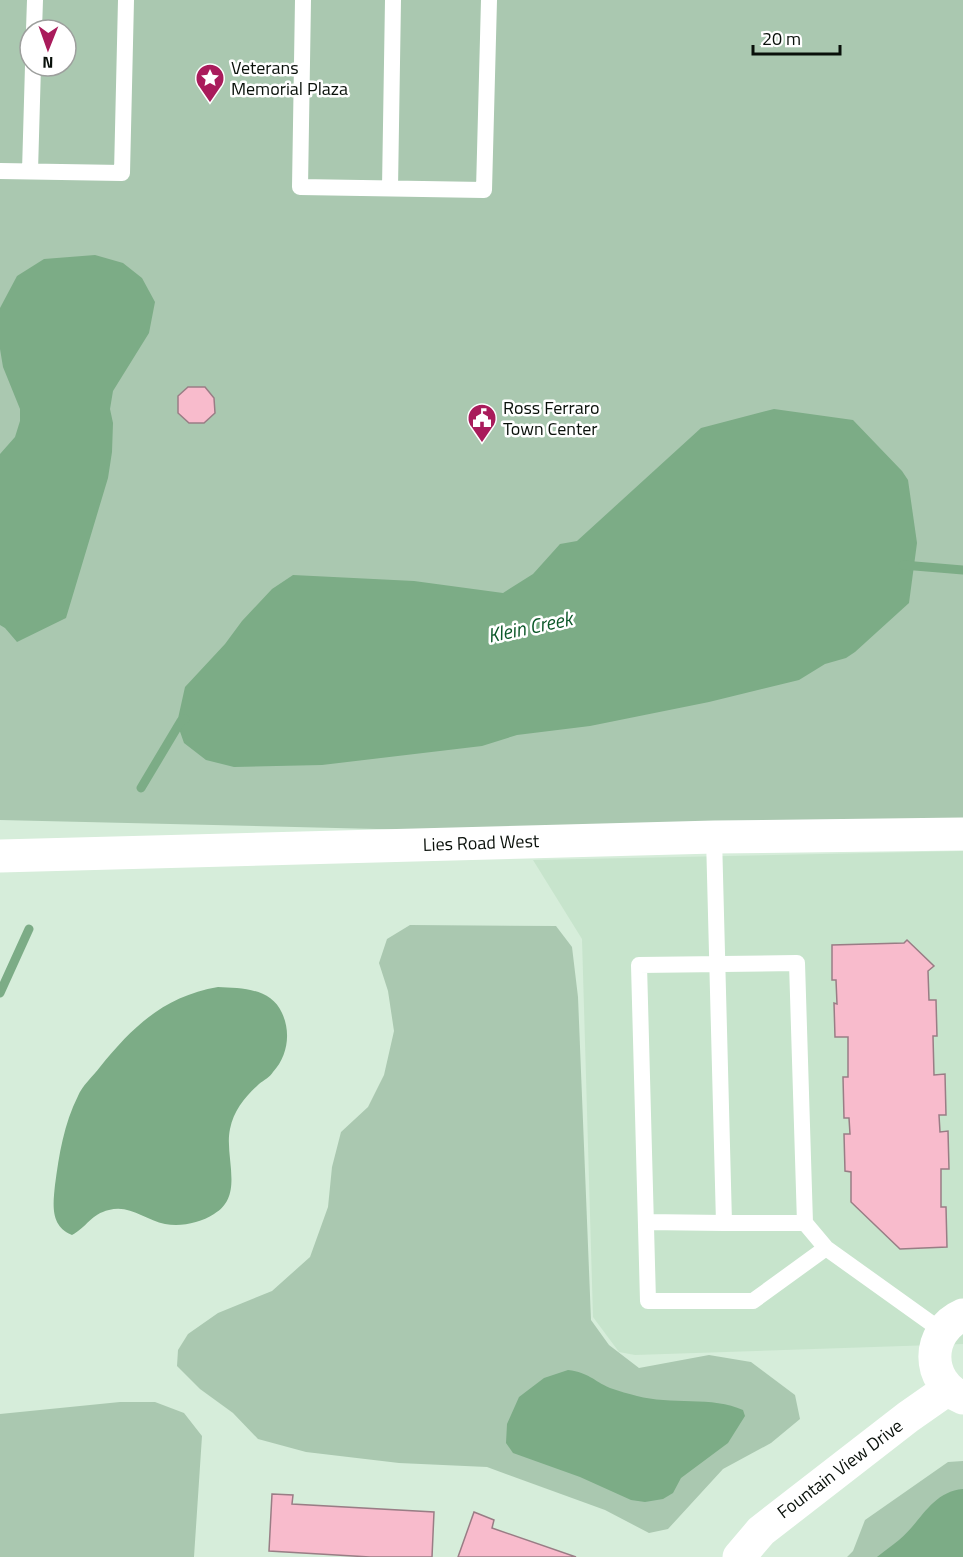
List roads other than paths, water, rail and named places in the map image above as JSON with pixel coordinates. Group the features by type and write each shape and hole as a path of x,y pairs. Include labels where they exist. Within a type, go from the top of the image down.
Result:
{"street":[{"name":"Lies Road West","path":"0,856 714,837 963,834"},
{"name":"Fountain View Drive","path":"739,1557 760,1530 908,1417 956,1394 938,1374 934,1355 936,1343 952,1323"}],"lane":[{"path":"34,18 35,0"},
{"path":"0,171 122,173 126,0"},
{"path":"303,0 300,187 484,190 489,0"},
{"path":"390,188 393,0"},
{"path":"30,171 33,78"},
{"path":"714,837 724,1223"},
{"path":"826,1248 753,1301 648,1301 639,965 797,963 805,1223 826,1248 952,1323"},
{"path":"646,1222 805,1223"}],"water":[{"path":"95,255 123,263 142,278 155,302 149,333 113,391 110,409 113,423 112,452 108,478 66,618 17,642 0,625 0,454 15,437 20,421 20,409 3,367 0,349 0,308 17,276 44,259"},
{"path":"774,409 853,420 908,480 917,543 909,603 846,658 825,664 799,680 709,702 590,726 517,735 482,746 322,765 234,767 206,760 184,743 177,723 185,687 272,589 293,575 414,581 503,593 533,574 560,544 577,541 701,428"},
{"path":"218,987 255,991 271,999 282,1013 287,1036 285,1051 278,1066 245,1099 232,1122 229,1140 231,1187 229,1197 214,1214 190,1224 165,1224 124,1209 116,1209 98,1214 72,1235 65,1231 54,1214 55,1185 66,1128 82,1089 125,1038 152,1015 182,998"},
{"path":"568,1370 581,1373 610,1388 634,1395 650,1399 718,1403 743,1410 745,1416 728,1443 681,1478 673,1493 663,1499 645,1502 631,1500 580,1477 513,1453 506,1443 507,1424 519,1397 544,1378"},
{"path":"963,1489 963,1557 877,1557 907,1533 934,1502 952,1491"}],"waterway":[{"name":"Klein Creek","path":"903,565 963,570"},
{"name":"Klein Creek","path":"141,788 181,721 185,719"},
{"name":"Klein Creek","path":"0,993 29,929"}],"place":[{"name":"Veterans Memorial Plaza","path":"210,104"},
{"name":"Ross Ferraro Town Center","path":"482,444"}]}
